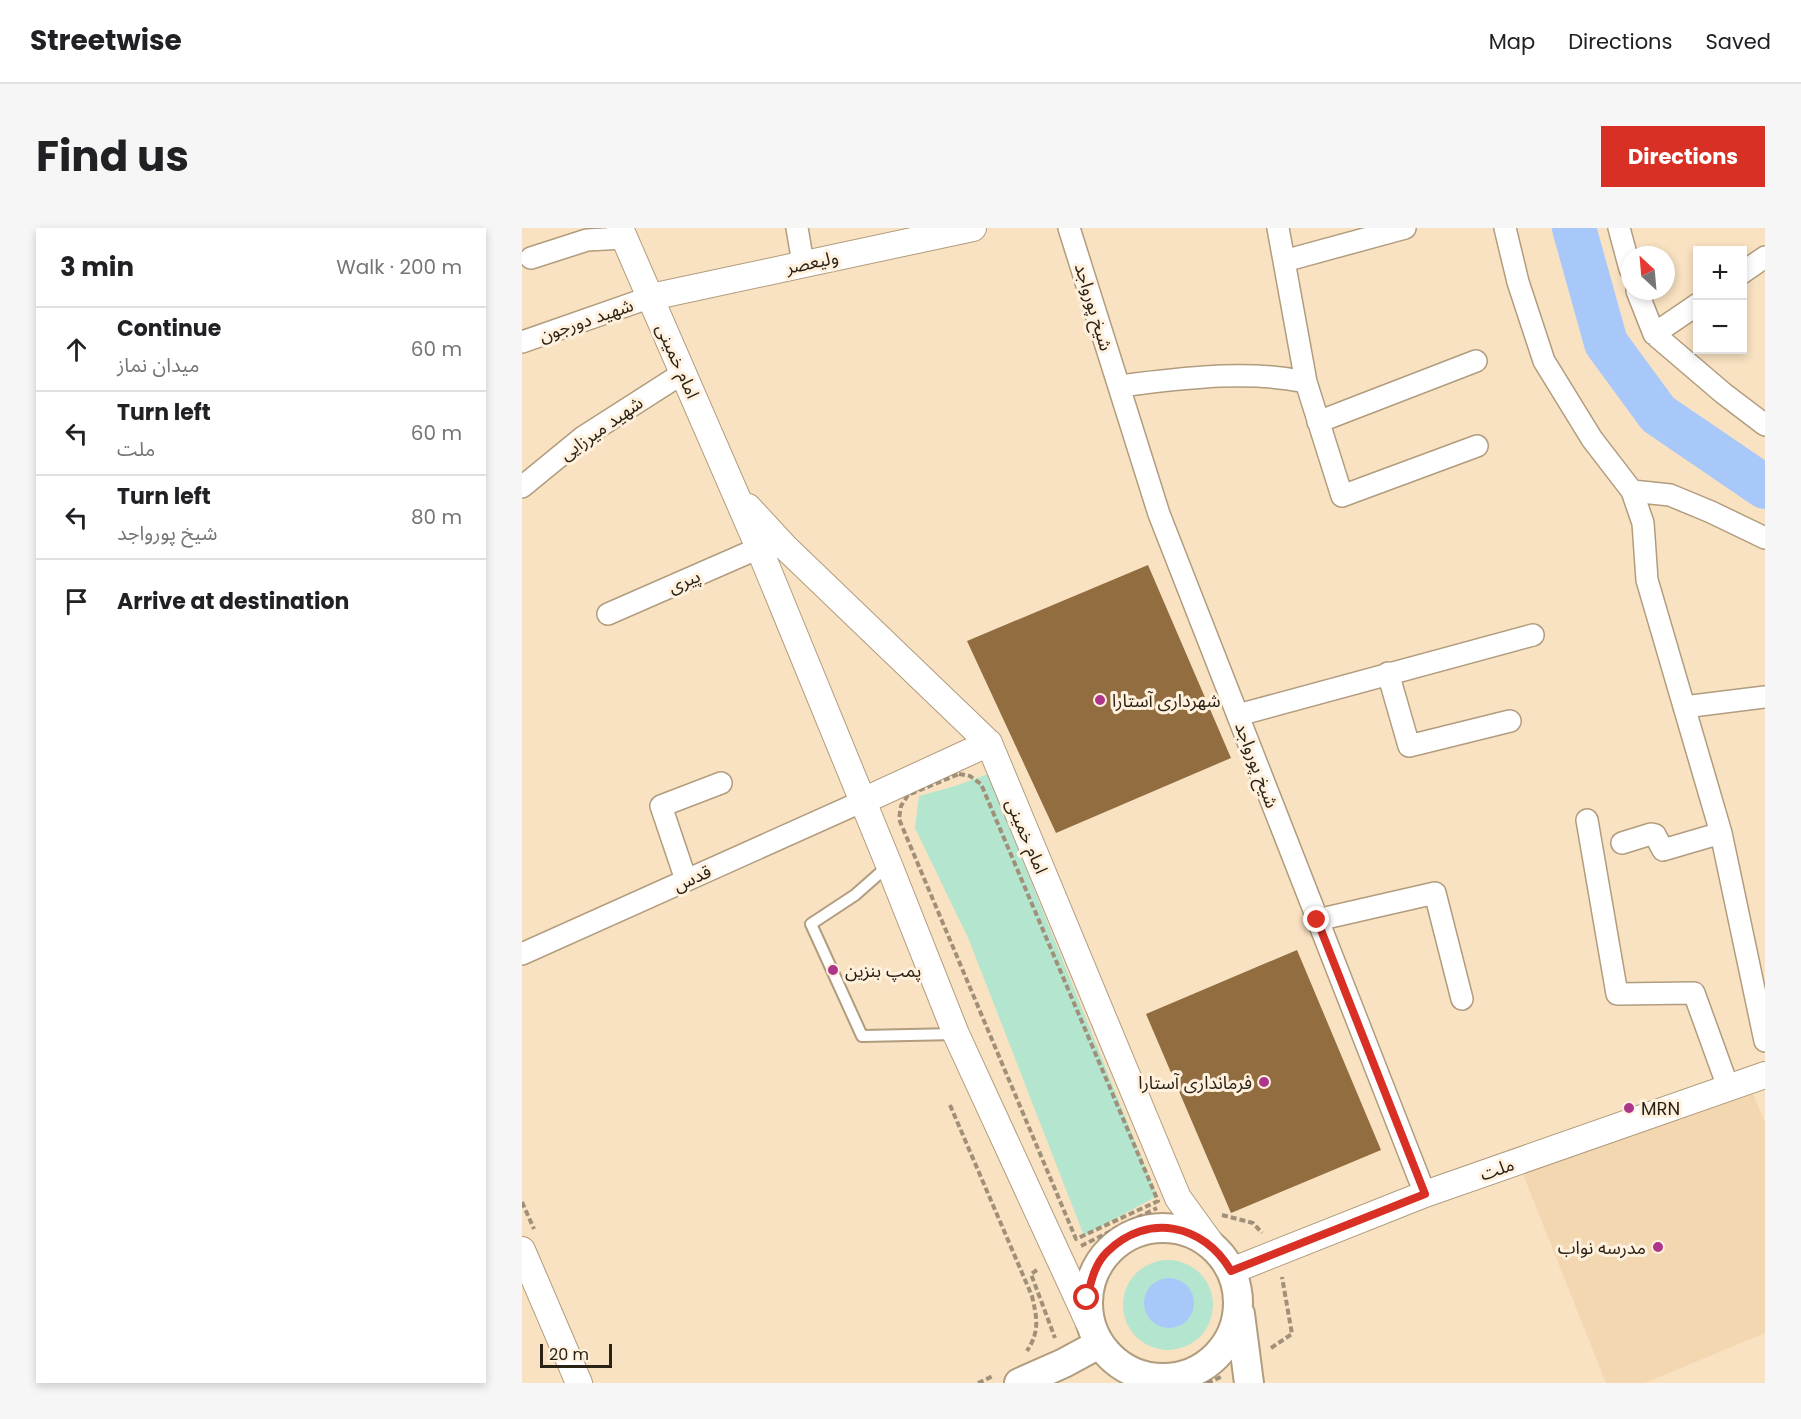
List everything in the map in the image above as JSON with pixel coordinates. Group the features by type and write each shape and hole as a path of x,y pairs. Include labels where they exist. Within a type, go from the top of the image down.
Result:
{"main road":[{"path":"1238,1298 1236,1321 1227,1343 1212,1360 1192,1373 1170,1378 1136,1379 1114,1362 1094,1333 1087,1298 1092,1274 1105,1253 1124,1238 1147,1229 1172,1228 1195,1234 1223,1260 1238,1298 1249,1383"},
{"path":"1007,1379 1064,1363 1094,1333"}],"street":[{"path":"797,228 803,263"},
{"name":"ولیعصر","path":"651,297 973,228"},
{"name":"شیخ پورواجد","path":"1070,228 1159,514 1425,1194"},
{"path":"1278,228 1306,382 1342,496 1477,446"},
{"path":"1284,261 1405,228"},
{"path":"1505,228 1518,282 1544,361 1592,439 1632,491 1643,523 1647,580 1721,833 1765,1041"},
{"path":"1619,228 1624,246"},
{"path":"531,258 586,240 622,233"},
{"name":"امام خمینی","path":"622,233 759,548 956,1034 1094,1333"},
{"path":"1747,270 1765,257"},
{"name":"شهید دورجون","path":"522,342 651,297"},
{"path":"1641,300 1654,334 1723,393 1765,425"},
{"path":"1654,334 1693,307"},
{"path":"1318,422 1476,361"},
{"name":"شهید میرزایی","path":"522,486 583,437 683,373"},
{"path":"1119,386 1228,376 1306,382"},
{"path":"1632,491 1670,495 1712,512 1765,538"},
{"name":"امام خمینی","path":"736,493 785,547 989,743 1178,1198 1223,1260"},
{"name":"پیری","path":"608,614 759,548"},
{"path":"1238,715 1533,635"},
{"path":"1388,673 1409,746 1510,721"},
{"path":"1684,707 1765,697"},
{"path":"863,801 989,743"},
{"path":"686,880 661,806 721,783"},
{"name":"قدس","path":"522,954 863,801"},
{"path":"1587,820 1617,994 1694,993 1728,1087"},
{"path":"1622,843 1651,834 1663,850 1721,833"},
{"path":"1317,920 1435,893 1462,999"},
{"name":"ملت","path":"1223,1260 1425,1194 1765,1075"},
{"path":"522,1250 529,1284 579,1383"}],"lane":[{"path":"889,865 855,895 812,924 862,1036 956,1034"}],"path":[{"path":"959,774 970,776 981,784 1158,1201 1076,1239 899,819 901,806 908,795 959,774"},
{"path":"950,1105 1032,1296 1037,1317 1035,1338 1025,1354"},
{"path":"978,1383 1007,1379"}],"shaded area":[{"name":"مدرسه نواب","path":"1747,1080 1765,1122 1765,1333 1645,1383 1606,1383 1518,1162"}],"green space":[{"path":"988,774 1157,1196 1084,1236 969,940 915,828 919,796"},
{"path":"1168,1260 1185,1264 1200,1273 1209,1288 1213,1305 1209,1322 1200,1337 1185,1346 1168,1350 1151,1346 1136,1337 1127,1322 1123,1305 1127,1288 1136,1273 1151,1264"}],"water":[{"path":"1164,1278 1174,1278 1187,1285 1194,1298 1194,1308 1187,1321 1174,1328 1164,1328 1155,1324 1148,1317 1144,1308 1144,1298 1148,1289 1155,1282"}],"building":[{"name":"شهرداری آستارا","path":"1148,565 1231,758 1056,833 967,641"},
{"name":"فرمانداری آستارا","path":"1297,950 1381,1150 1231,1213 1146,1014"}],"waterway":[{"path":"1574,228 1606,343 1658,414 1765,487"}],"place":[{"name":"شهرداری آستارا","path":"1100,700"},
{"name":"پمپ بنزین","path":"833,970"},
{"name":"فرمانداری آستارا","path":"1264,1082"},
{"name":"MRN","path":"1629,1108"},
{"name":"مدرسه نواب","path":"1658,1247"}],"route":[{"path":"1087,1298 1092,1274 1105,1253 1124,1238 1147,1229 1172,1228 1195,1234 1215,1249 1231,1271 1425,1194 1317,920"}]}
